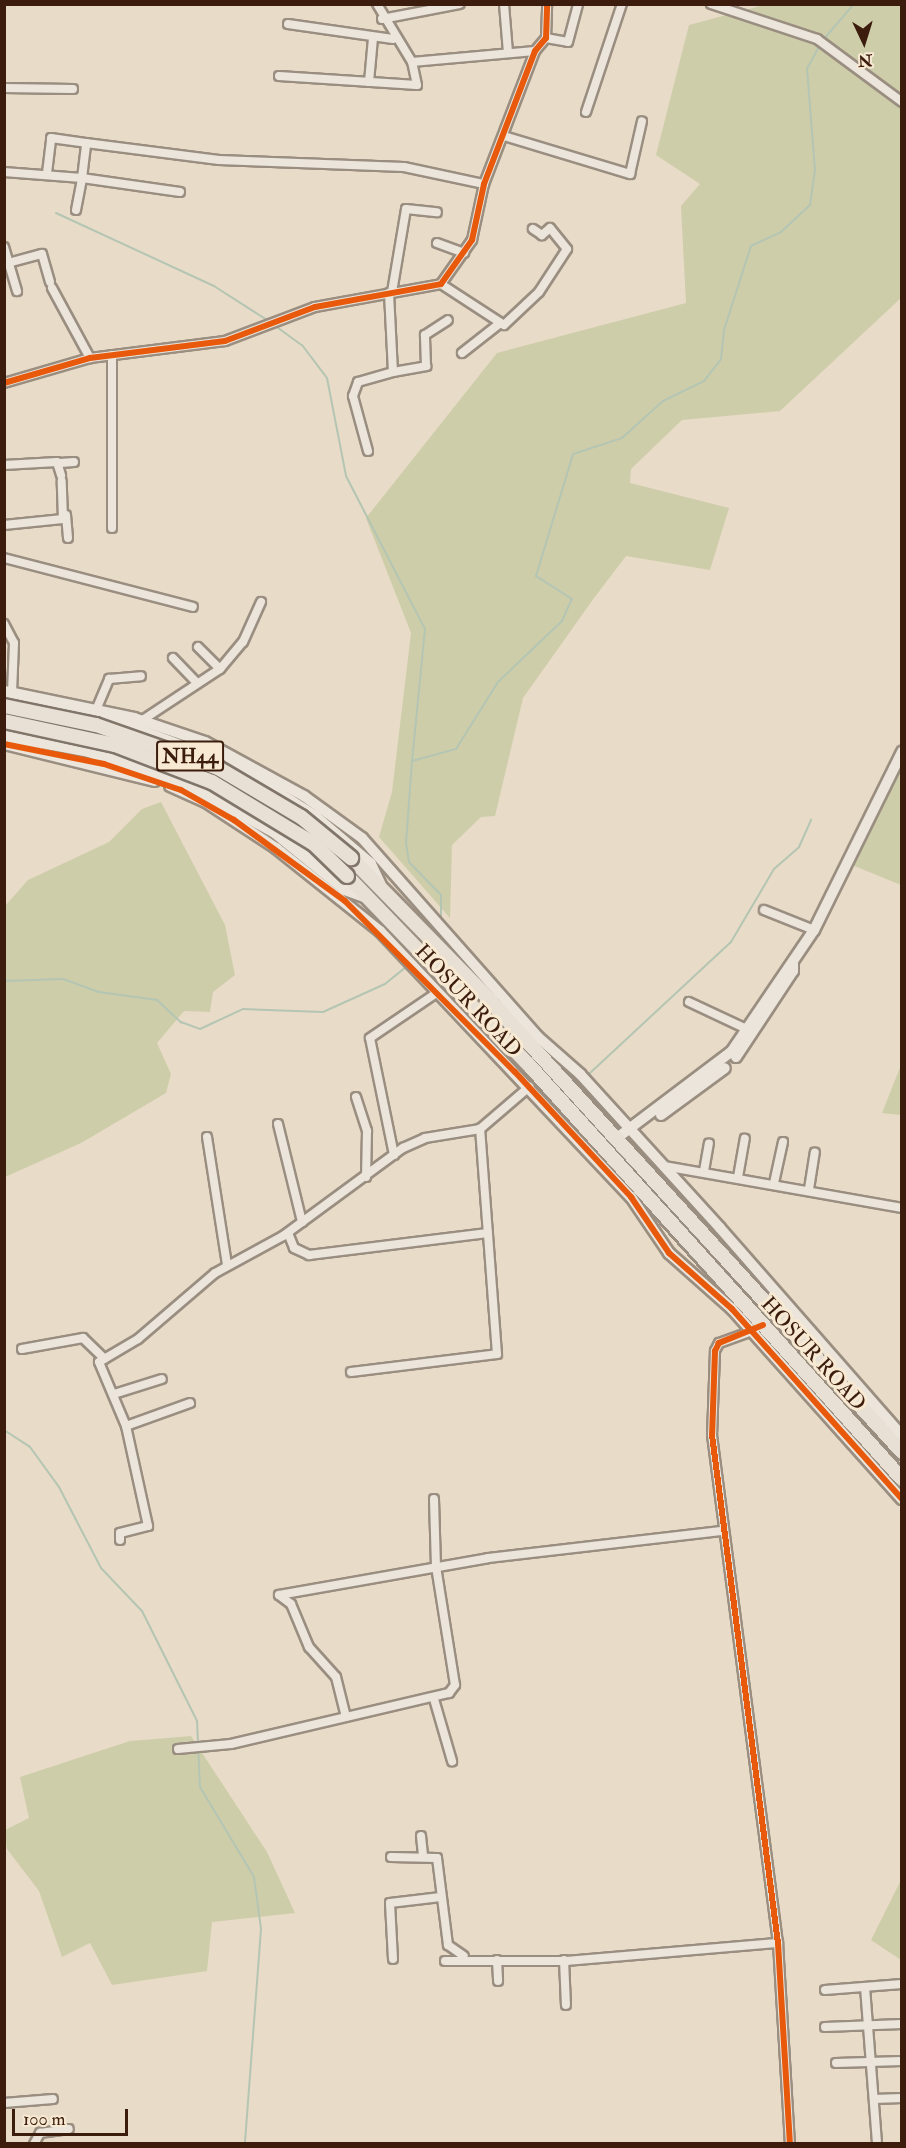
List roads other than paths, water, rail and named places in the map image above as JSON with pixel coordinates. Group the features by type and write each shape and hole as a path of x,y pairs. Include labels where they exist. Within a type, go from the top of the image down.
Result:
{"highway":[{"name":"NH44","path":"4,706 105,728 218,768 292,811 351,858 381,887"},
{"name":"NH44","path":"4,721 115,745 212,782 314,844 370,899"},
{"name":"HOSUR ROAD","path":"381,887 443,950 617,1138 902,1452"},
{"name":"HOSUR ROAD","path":"370,899 430,960 757,1328 902,1479"}],"main road":[{"path":"7,694 95,713 181,739 243,771 315,817 370,864 381,887"},
{"path":"86,751 95,713"},
{"path":"4,735 86,751 201,791 275,832 345,889 370,899"}],"street":[{"path":"279,76 417,85 412,62 393,39 382,20 377,4"},
{"path":"382,20 460,4"},
{"path":"504,4 508,53"},
{"path":"4,383 90,358 225,341 315,307 441,284 465,253 484,184 535,51 546,38 547,4"},
{"path":"546,38 568,42 578,4"},
{"path":"586,112 622,4"},
{"path":"711,4 817,39 902,102"},
{"path":"288,24 373,38 393,39"},
{"path":"369,82 373,38"},
{"path":"412,62 535,51"},
{"path":"4,88 73,89"},
{"path":"504,136 630,174 642,121"},
{"path":"47,173 51,138 219,160 404,167 484,184"},
{"path":"76,210 86,143"},
{"path":"4,172 47,173 180,192"},
{"path":"393,372 390,292 406,208 437,212"},
{"path":"441,284 499,324 504,325 539,292 567,249 550,228 542,235 533,229"},
{"path":"437,243 465,253"},
{"path":"4,247 17,291"},
{"path":"8,263 42,254 51,285 90,358"},
{"path":"368,452 354,388 393,372 426,366 425,335 448,320"},
{"path":"462,353 499,324"},
{"path":"112,355 112,528"},
{"path":"4,465 74,462"},
{"path":"60,463 68,538"},
{"path":"4,525 57,521 66,515"},
{"path":"4,558 193,608"},
{"path":"141,721 220,669 243,642 261,602"},
{"path":"4,624 14,643 7,694"},
{"path":"198,647 220,669"},
{"path":"173,658 197,683"},
{"path":"141,676 109,679 95,713 141,721 256,768 362,838 447,934 664,1166 902,1436"},
{"path":"4,744 104,764 206,802 318,879 404,957 529,1087 631,1197 669,1253 757,1328 902,1498"},
{"path":"617,1138 652,1117 720,1064 750,1031 814,930 902,752"},
{"path":"764,910 814,930"},
{"path":"394,1155 370,1038 438,992"},
{"path":"689,1002 750,1031"},
{"path":"120,1540 120,1533 148,1526 126,1426 99,1362 226,1265 288,1233 394,1155 425,1138 480,1129 529,1087"},
{"path":"356,1097 367,1131 366,1177"},
{"path":"278,1124 302,1222"},
{"path":"351,1372 497,1354 480,1129"},
{"path":"207,1137 226,1265"},
{"path":"738,1177 745,1139"},
{"path":"774,1183 783,1142"},
{"path":"704,1171 709,1143"},
{"path":"809,1189 815,1152"},
{"path":"664,1166 809,1189 902,1208"},
{"path":"288,1233 294,1248 309,1255 488,1233"},
{"path":"757,1328 719,1343 713,1360 712,1435 778,1943 790,2144"},
{"path":"22,1348 83,1338 105,1359"},
{"path":"114,1394 162,1379"},
{"path":"126,1426 190,1403"},
{"path":"178,1749 198,1747 434,1699 455,1685 436,1568 434,1499"},
{"path":"345,1717 336,1677 309,1647 291,1604 279,1595 436,1568 723,1530"},
{"path":"434,1699 452,1761"},
{"path":"421,1836 423,1854"},
{"path":"391,1857 423,1854 437,1858 447,1945 455,1955 555,1954 562,1960 566,2006"},
{"path":"393,1959 391,1902 441,1897"},
{"path":"446,1961 562,1960 778,1943"},
{"path":"497,1960 498,1981"},
{"path":"825,1990 902,1984"},
{"path":"865,1987 877,2144"},
{"path":"825,2026 902,2024"},
{"path":"836,2063 902,2061"},
{"path":"874,2099 902,2098"},
{"path":"4,2103 53,2099"},
{"path":"34,2144 40,2133 69,2129"}],"waterway":[{"path":"823,40 854,4"},
{"path":"441,924 441,895 409,862 406,843 412,761 456,749 498,682 562,621 572,599 536,576 573,454 622,438 663,401 704,381 721,359 724,330 751,246 781,232 810,205 815,170 807,69 820,45"},
{"path":"56,213 214,286 270,322"},
{"path":"274,325 302,345 327,378 346,476 425,629 412,761"},
{"path":"590,1073 731,942 774,869 799,847 811,820"},
{"path":"4,981 63,979 99,992 157,1000 181,1022 200,1029 243,1009 323,1012 385,984 407,966"},
{"path":"4,1430 30,1447 59,1487 101,1568 142,1611 197,1721 200,1787 254,1877 261,1929 245,2144"}]}
